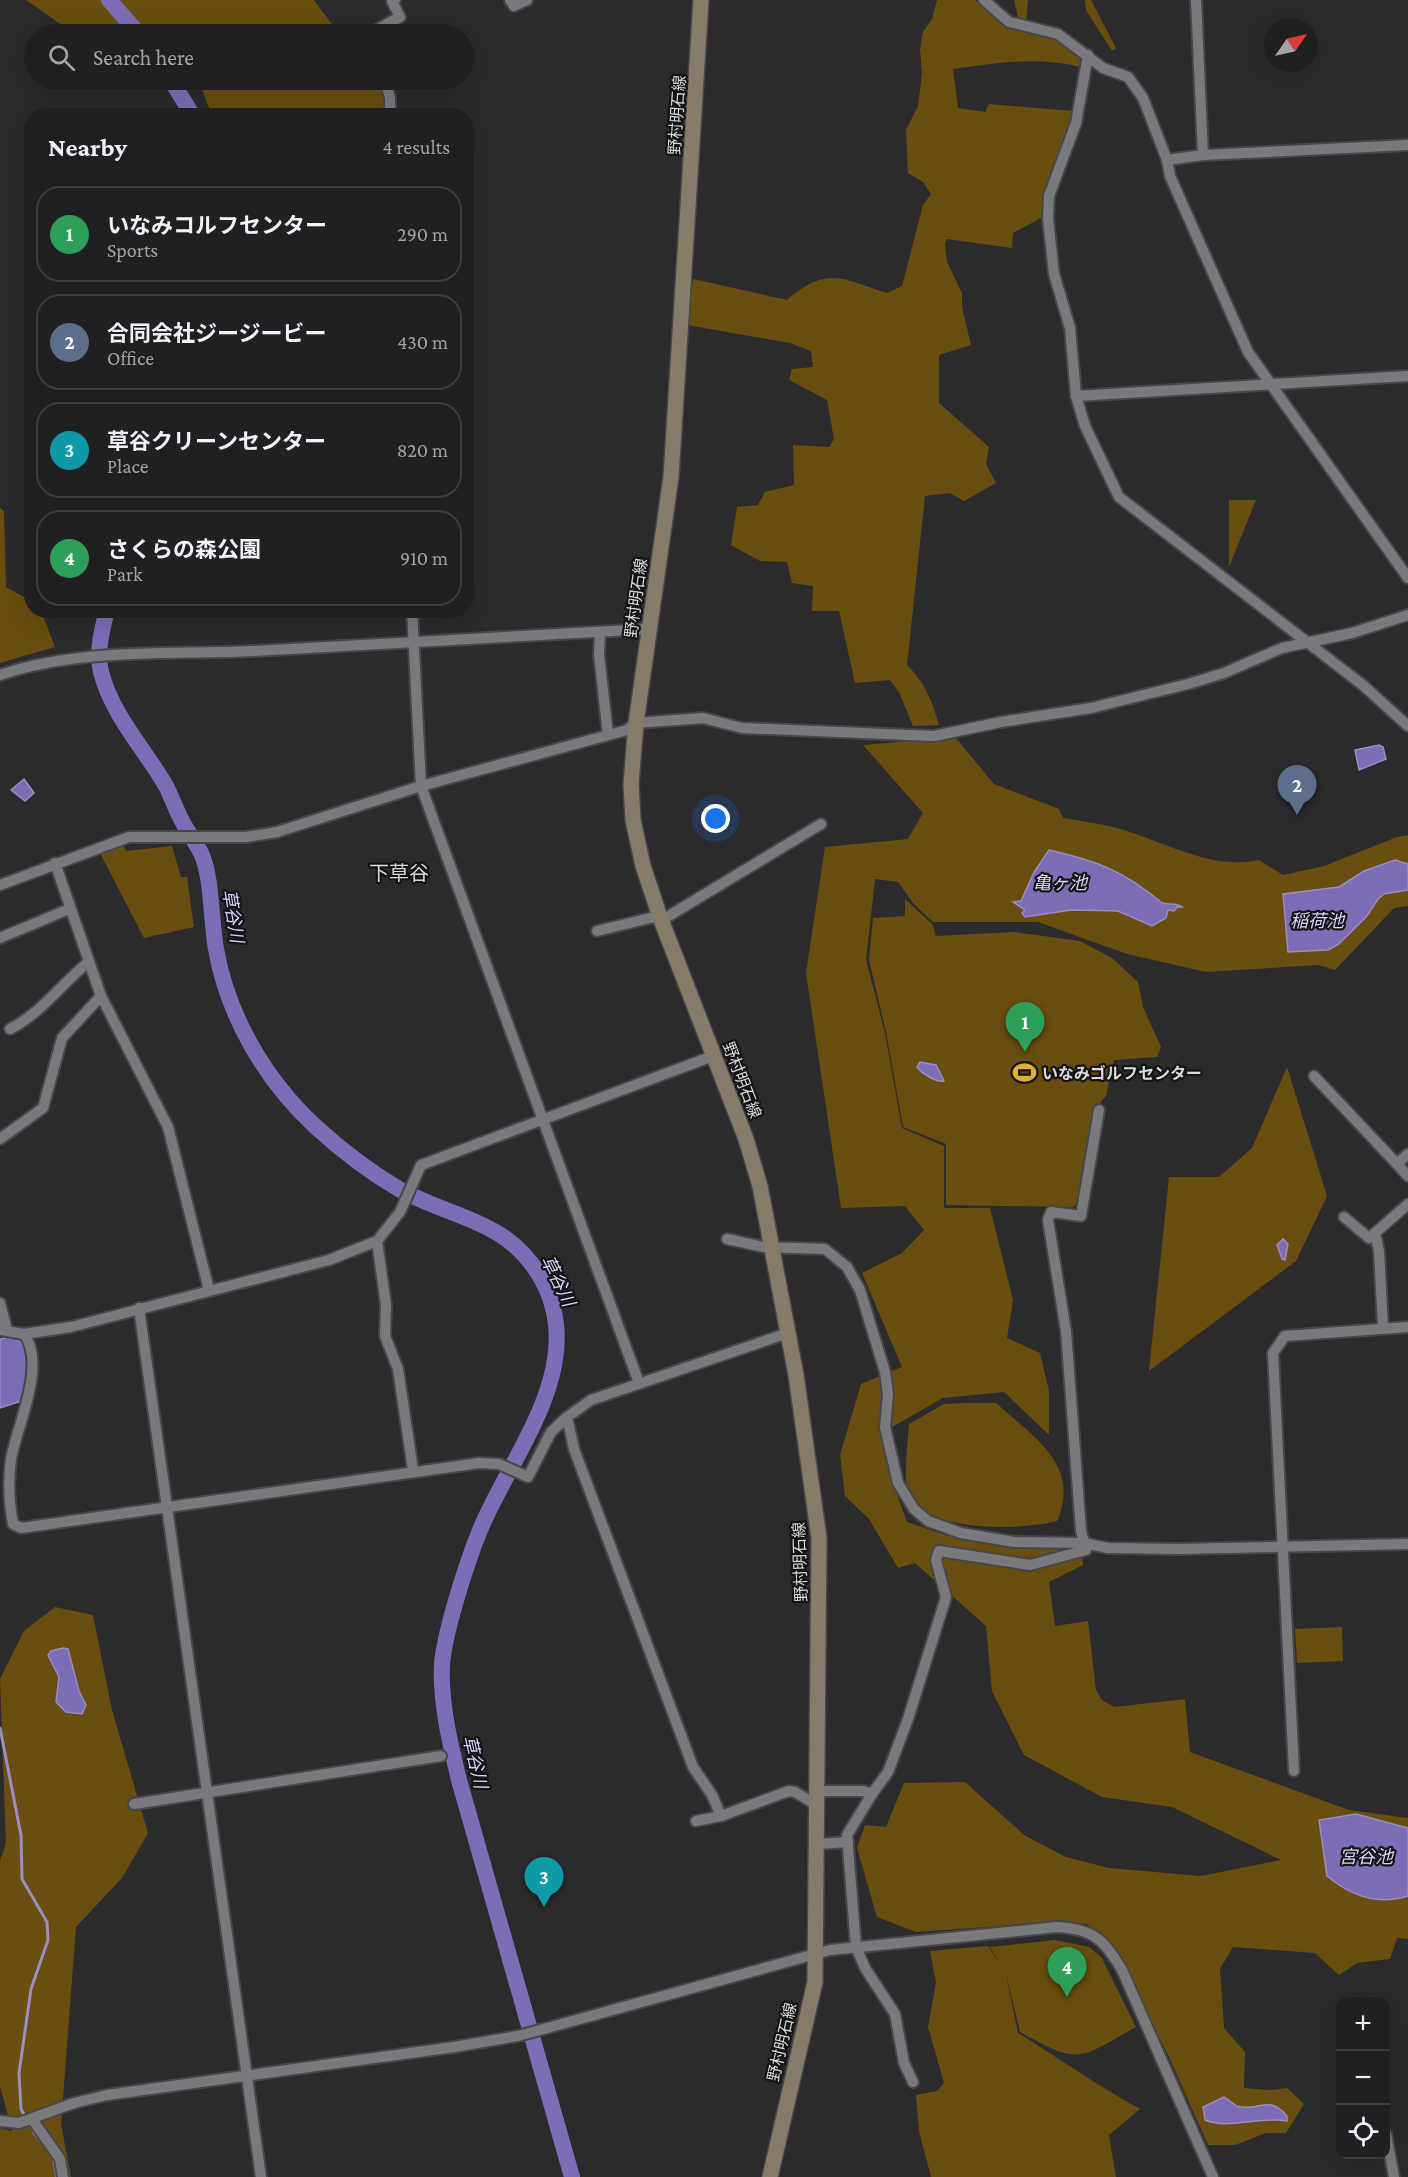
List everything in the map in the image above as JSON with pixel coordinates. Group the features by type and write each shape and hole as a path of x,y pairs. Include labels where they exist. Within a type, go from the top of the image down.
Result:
{"main road":[{"name":"野村明石線","path":"701,0 671,477 636,723 631,784 633,820 643,866 660,917 746,1139 760,1186 774,1247 812,1477 819,1538 815,1982 770,2177"}],"street":[{"path":"387,24 400,17 393,0"},
{"path":"510,0 514,6 527,0"},
{"path":"984,0 1009,22 1058,34 1103,68 1128,77 1138,87 1167,160 1170,176 1248,352 1408,578"},
{"path":"1196,0 1203,155"},
{"path":"1088,55 1076,123 1049,196 1048,219 1054,274 1070,328 1076,396 1085,426 1119,497 1364,686 1408,726"},
{"path":"388,90 390,108"},
{"path":"1167,160 1203,155 1408,145"},
{"path":"1076,396 1408,376"},
{"path":"0,885 129,837 176,835 246,837 277,832 421,786 627,730 636,723 703,718 742,728 934,736 1001,722 1091,708 1188,684 1224,673 1282,648 1352,633 1408,615"},
{"path":"412,618 421,786 545,1120 639,1383"},
{"path":"0,675 48,661 87,657 650,628"},
{"path":"600,632 599,655 608,735"},
{"path":"597,931 667,916 821,824"},
{"path":"54,863 87,963 101,996 168,1127 209,1290"},
{"path":"0,938 69,909"},
{"path":"10,1029 31,1018 67,980 87,963"},
{"path":"0,1138 43,1108 62,1038 101,996"},
{"path":"0,1303 4,1330 24,1334 71,1327 328,1260 377,1241 400,1212 421,1165 713,1056"},
{"path":"1314,1076 1408,1176"},
{"path":"913,2082 904,2063 895,2014 865,1968 856,1947 847,1835 888,1772 904,1730 946,1597 936,1560 939,1551 1030,1565 1086,1550 1066,1331 1048,1220 1051,1212 1081,1216 1099,1110"},
{"path":"1397,1164 1408,1154"},
{"path":"1344,1217 1369,1238 1408,1204"},
{"path":"1375,1233 1379,1251 1383,1328"},
{"path":"727,1239 774,1247 825,1249 847,1267 860,1290 885,1372 888,1394 885,1427 895,1474 914,1509 928,1521 961,1533 1014,1542 1084,1543 1108,1548 1178,1549 1408,1544"},
{"path":"377,1241 386,1305 385,1336 398,1370 413,1470"},
{"path":"139,1308 261,2177"},
{"path":"1294,1771 1273,1353 1285,1336 1408,1327"},
{"path":"24,1334 30,1344 32,1365 23,1417 11,1460 9,1501 13,1524 21,1528 413,1470 479,1463 499,1464 528,1477 551,1432 591,1400 788,1332"},
{"path":"567,1417 574,1449 693,1767 712,1795 721,1816"},
{"path":"134,1804 441,1755"},
{"path":"696,1821 721,1816 789,1791 818,1798 872,1794"},
{"path":"818,1844 848,1842"},
{"path":"0,2121 19,2123 74,2103 107,2095 454,2048 518,2036 816,1953 1046,1927 1075,1928 1093,1934 1109,1947 1122,1970 1213,2177"},
{"path":"32,2119 60,2159 63,2177"},
{"path":"1390,2156 1394,2177"}],"shaded area":[{"path":"26,0 314,0 332,24 60,24"},
{"path":"937,0 975,0 1007,27 1063,40 1086,56 1080,67 1032,61 953,69 958,108 985,112 989,104 1074,111 1074,121 1047,188 1041,218 1013,233 1012,248 947,239 945,244 947,262 962,293 962,307 971,345 939,355 939,403 989,447 986,464 996,483 964,501 950,493 925,496 907,665 919,678 927,692 939,725 913,726 899,692 890,680 855,683 839,611 812,611 813,586 792,583 787,562 760,561 731,545 737,507 758,505 765,492 794,485 793,445 829,447 834,439 827,400 789,380 792,369 813,367 811,351 790,343 687,325 693,279 787,300 801,289 825,279 846,280 887,293 902,286 923,205 931,194 923,182 908,173 906,130 918,106 922,73 920,49 923,32 932,19"},
{"path":"1014,0 1028,0 1026,22 1018,17"},
{"path":"1085,0 1091,0 1116,48 1112,51 1086,10"},
{"path":"202,90 383,90 384,108 209,108"},
{"path":"1229,500 1256,500 1229,567"},
{"path":"0,508 4,511 6,587 24,597 24,618 44,618 55,647 0,663"},
{"path":"955,737 994,784 1059,809 1063,818 1131,832 1204,858 1241,862 1259,860 1283,875 1324,866 1397,837 1408,835 1408,906 1394,908 1335,970 1318,965 1206,972 1127,954 1038,922 933,922 913,903 898,882 875,879 866,960 885,1033 902,1128 944,1146 944,1208 990,1208 1013,1300 1007,1338 1040,1353 1049,1391 1049,1435 1004,1392 943,1398 880,1434 892,1481 907,1522 948,1536 1036,1547 1081,1548 1083,1565 1049,1582 1055,1626 1088,1621 1096,1690 1102,1700 1114,1707 1185,1699 1190,1752 1349,1810 1408,1818 1408,1939 1397,1938 1390,1959 1357,1963 1339,1975 1315,1953 1233,1947 1220,1969 1224,2028 1245,2052 1244,2088 1269,2090 1287,2088 1304,2104 1286,2133 1266,2133 1235,2145 1208,2145 1169,2057 1119,1956 1099,1932 1087,1924 1059,1922 916,1932 877,1917 857,1848 865,1825 886,1827 904,1783 965,1782 1024,1835 1066,1857 1109,1868 1201,1876 1281,1860 1172,1807 1102,1797 1024,1755 992,1691 986,1626 915,1563 898,1568 869,1519 845,1496 840,1455 861,1384 902,1367 862,1273 902,1253 924,1230 905,1206 841,1208 806,973 825,847 908,839 923,813 863,745"},
{"path":"122,842 126,851 172,846 181,877 187,877 194,927 144,938 100,853"},
{"path":"905,899 932,924 936,936 1014,932 1080,941 1112,958 1138,982 1143,1007 1161,1047 1157,1057 1114,1060 1106,1096 1095,1109 1080,1201 1073,1207 946,1205 946,1144 903,1127 886,1032 869,960 873,918 905,916"},
{"path":"1287,1067 1327,1196 1296,1261 1149,1371 1169,1177 1219,1177 1252,1148"},
{"path":"996,1403 1038,1440 1049,1453 1058,1468 1063,1484 1063,1501 1057,1521 1020,1526 973,1526 930,1514 915,1503 906,1482 909,1424 944,1404"},
{"path":"55,1607 93,1615 112,1710 148,1833 122,1878 76,1927 61,2124 71,2177 0,2177 0,2128 12,2131 0,2086 0,1861 6,1843 0,1679 24,1631"},
{"path":"1342,1627 1343,1661 1297,1663 1295,1629"},
{"path":"1055,1940 1089,1947 1102,1958 1136,2027 1090,2052 1068,2054 1055,2050 1020,2032 1005,1970 1018,2033 1140,2109 1109,2135 1116,2177 931,2177 919,2131 916,2095 937,2091 944,2083 928,2027 936,1983 930,1951 988,1946 1001,1965 990,1947"}],"water":[{"path":"1379,745 1383,747 1386,759 1359,770 1355,750"},
{"path":"24,779 34,793 25,801 11,790"},
{"name":"亀ヶ池","path":"1049,850 1108,868 1134,882 1163,903 1182,907 1177,907 1174,911 1168,910 1166,918 1152,926 1118,911 1071,910 1025,917 1022,913 1025,910 1013,902 1021,901 1034,872"},
{"name":"稲荷池","path":"1395,860 1408,864 1408,890 1384,894 1367,916 1339,944 1328,950 1288,952 1283,894 1339,887 1364,871"},
{"path":"920,1062 936,1065 944,1081 933,1079 922,1072 917,1067"},
{"path":"1283,1239 1288,1244 1285,1260 1282,1259 1277,1245"},
{"path":"14,1336 25,1350 28,1375 22,1401 0,1408 0,1339"},
{"path":"68,1649 79,1691 86,1705 82,1714 66,1712 56,1702 59,1677 48,1655 51,1651"},
{"name":"宮谷池","path":"1356,1814 1408,1828 1408,1896 1386,1900 1365,1897 1345,1889 1327,1876 1319,1820"},
{"path":"1224,2097 1237,2106 1274,2106 1287,2116 1287,2121 1266,2120 1224,2124 1205,2120 1203,2107"}],"waterway":[{"name":"草谷川","path":"109,0 130,24"},
{"name":"草谷川","path":"177,90 188,108"},
{"name":"草谷川","path":"105,618 99,657 106,688 121,717 166,786 182,822 205,862 214,938 222,974 240,1023 266,1068 281,1089 316,1127 367,1168 399,1189 478,1223 513,1244 529,1260 542,1280 554,1312 557,1345 551,1377 541,1408 480,1530 447,1633 442,1678 446,1722 459,1780 572,2177"},
{"path":"0,1728 21,1835 22,1879 47,1922 48,1940 31,1989 19,2073 21,2109 35,2134 45,2146"},
{"path":"53,2155 57,2177"}],"place":[{"name":"合同会社ジージービー","path":"1297,815"},
{"name":"いなみコルフセンター","path":"1025,1052"},
{"name":"いなみゴルフセンター","path":"1024,1073"},
{"name":"草谷クリーンセンター","path":"544,1907"},
{"name":"さくらの森公園","path":"1067,1997"}],"district":[{"name":"下草谷","path":"399,873"}]}
